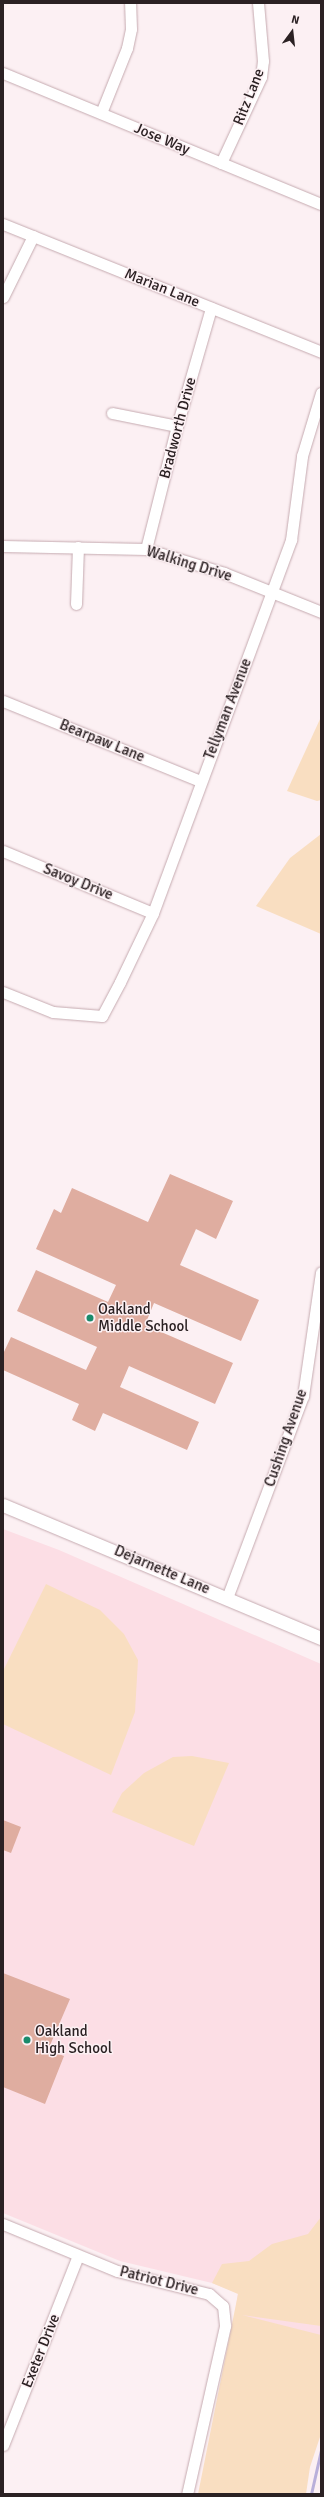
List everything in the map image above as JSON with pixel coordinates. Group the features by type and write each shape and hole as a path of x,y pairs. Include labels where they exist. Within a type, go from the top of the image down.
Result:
{"main road":[{"name":"Dejarnette Lane","path":"3,1505 321,1638"}],"street":[{"path":"101,113 127,48 131,28 130,3"},
{"name":"Ritz Lane","path":"221,163 261,77 263,61 258,3"},
{"name":"Jose Way","path":"3,73 321,204"},
{"name":"Marian Lane","path":"3,224 321,352"},
{"path":"3,297 33,236"},
{"name":"Bradworth Drive","path":"146,549 177,426 211,308"},
{"name":"Tellyman Avenue","path":"3,992 53,1012 102,1016 153,913 200,781 291,540 302,456 321,392"},
{"path":"112,414 177,426"},
{"name":"Walking Drive","path":"3,546 146,549 224,574 321,612"},
{"path":"76,604 78,547"},
{"name":"Bearpaw Lane","path":"3,701 200,781"},
{"name":"Savoy Drive","path":"3,851 153,913"},
{"name":"Cushing Avenue","path":"227,1598 303,1396 321,1272"},
{"name":"Patriot Drive","path":"3,2224 117,2271 209,2294 223,2306 225,2326 187,2494"},
{"name":"Exeter Drive","path":"3,2445 78,2256"}],"shaded area":[{"path":"321,717 321,800 317,801 287,791"},
{"path":"321,834 321,934 256,906 290,858"},
{"path":"3,1529 59,1550 321,1664 321,2384 231,2341 238,2293 212,2283 120,2261 3,2213"},
{"path":"46,1584 100,1610 124,1634 138,1660 135,1712 111,1775 3,1724 3,1671"},
{"path":"192,1756 229,1763 194,1846 112,1812 122,1793 144,1773 173,1757"},
{"path":"321,2217 321,2326 242,2315 321,2335 321,2434 310,2467 306,2494 198,2494 238,2294 212,2283 222,2264 249,2261 272,2244 308,2234"}],"building":[{"name":"Oakland Middle School","path":"170,1174 233,1201 216,1239 196,1229 180,1265 259,1300 241,1341 154,1303 145,1325 233,1363 215,1404 129,1366 120,1387 199,1422 187,1450 103,1413 95,1431 72,1420 79,1404 3,1370 3,1354 11,1337 86,1370 97,1347 17,1311 36,1270 108,1302 116,1285 36,1249 54,1209 61,1213 72,1188 148,1222"},
{"path":"3,1820 21,1827 11,1853 3,1850"},
{"name":"Oakland High School","path":"3,1973 70,1999 48,2050 64,2056 45,2104 3,2087"}],"waterway":[{"path":"311,2494 321,2450"}],"place":[{"name":"Oakland Middle School","path":"90,1318"},
{"name":"Oakland High School","path":"27,2040"}]}
